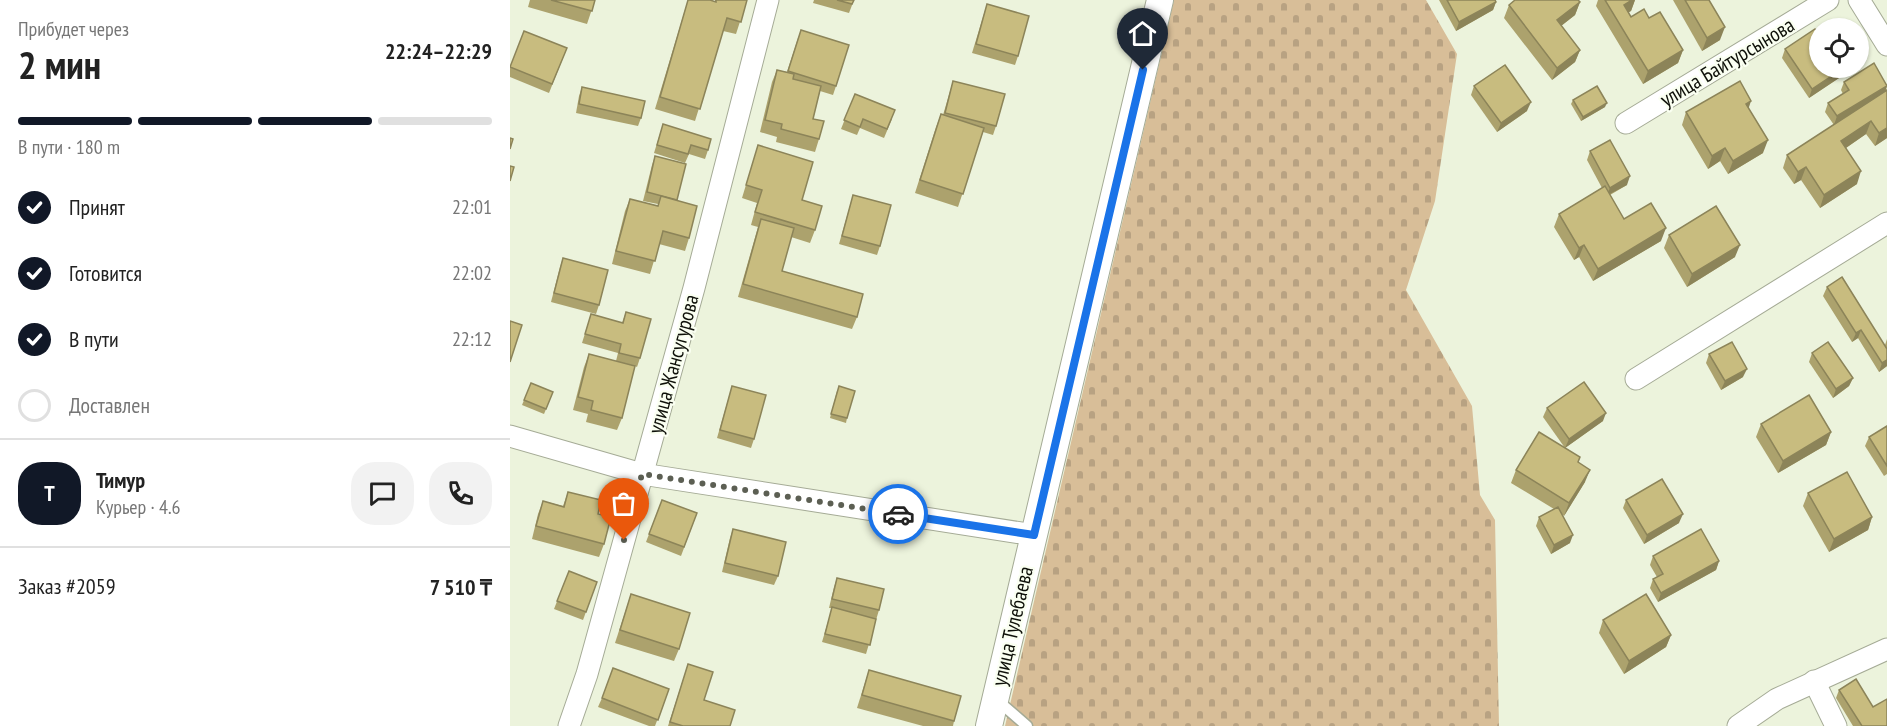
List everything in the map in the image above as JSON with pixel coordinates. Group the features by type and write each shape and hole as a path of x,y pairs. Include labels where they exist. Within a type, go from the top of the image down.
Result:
{"street":[{"name":"улица Жансугурова","path":"568,726 587,674 768,0"},
{"name":"улица Тулебаева","path":"989,726 1160,0"},
{"name":"улица Байтурсынова","path":"1626,123 1828,0"},
{"path":"1859,0 1887,45"},
{"path":"1636,379 1887,223"},
{"path":"510,436 642,474 1034,535"},
{"path":"1738,726 1777,699 1887,649"},
{"path":"1814,681 1836,726"}],"lane":[{"path":"995,698 1027,726"}],"green space":[{"path":"1174,0 1426,0 1457,54 1435,201 1406,290 1472,406 1480,495 1495,520 1499,726 1005,726"}],"building":[{"path":"551,0 595,0 592,11"},
{"path":"688,0 716,2 716,0 747,0 741,22 727,18 700,109 660,97"},
{"path":"837,0 854,0 852,4"},
{"path":"1447,0 1495,0 1496,2 1459,22"},
{"path":"1515,0 1578,0 1580,2 1557,20 1580,50 1557,68 1509,5"},
{"path":"1605,0 1632,0 1624,5 1631,17 1644,9 1649,18 1660,12 1683,50 1648,71"},
{"path":"1685,0 1709,0 1725,27 1707,38"},
{"path":"987,4 1029,16 1018,56 976,44"},
{"path":"801,30 849,45 836,86 788,71"},
{"path":"524,31 567,48 552,84 510,67"},
{"path":"1809,33 1809,78 1828,78 1812,89 1785,49"},
{"path":"1874,63 1887,86 1837,116 1828,103 1849,90 1844,82 1850,78 1869,78 1869,66"},
{"path":"1505,65 1531,102 1501,123 1474,86"},
{"path":"777,70 794,74 793,79 821,86 813,119 824,121 819,139 781,129 782,124 765,120"},
{"path":"953,81 1005,94 996,126 945,113"},
{"path":"1740,81 1751,101 1746,104 1768,140 1733,161 1725,148 1712,156 1686,112"},
{"path":"1597,86 1607,103 1583,117 1573,100"},
{"path":"582,87 645,101 641,118 579,104"},
{"path":"1887,90 1887,128 1879,133 1871,121 1841,141 1861,171 1824,195 1806,167 1798,172 1787,155"},
{"path":"855,94 895,110 887,129 863,119 860,127 844,120"},
{"path":"941,114 984,128 963,194 920,180"},
{"path":"663,124 711,139 708,150 691,145 688,154 657,145"},
{"path":"1610,140 1630,176 1610,188 1590,151"},
{"path":"758,145 813,162 802,200 822,206 815,230 755,212 762,190 746,185"},
{"path":"655,156 686,164 677,200 647,192"},
{"path":"510,166 514,167 510,181"},
{"path":"1605,186 1624,219 1651,203 1666,228 1598,269 1584,245 1579,248 1559,214"},
{"path":"853,195 891,205 880,246 842,236"},
{"path":"661,196 697,206 689,238 663,231 655,261 616,251 630,199 658,206"},
{"path":"1716,206 1740,245 1692,274 1669,235"},
{"path":"761,219 794,228 782,271 863,294 857,317 743,284"},
{"path":"563,258 608,270 599,305 554,293"},
{"path":"1842,277 1887,349 1887,360 1882,363 1861,330 1856,333 1827,287"},
{"path":"626,312 651,319 640,358 619,353 621,344 585,334 591,314 623,323"},
{"path":"510,321 522,325 510,362"},
{"path":"1732,342 1747,369 1725,381 1709,354"},
{"path":"1828,342 1853,378 1836,389 1812,353"},
{"path":"589,354 635,366 622,418 591,410 593,401 578,397"},
{"path":"1584,382 1606,413 1569,439 1547,408"},
{"path":"531,383 553,392 546,409 524,400"},
{"path":"732,386 766,395 754,439 720,430"},
{"path":"839,386 855,391 847,418 831,414"},
{"path":"1809,395 1831,432 1783,461 1761,424"},
{"path":"1887,426 1887,466 1869,437"},
{"path":"1539,432 1580,457 1578,462 1590,470 1569,503 1516,470"},
{"path":"1847,472 1872,517 1834,539 1808,493"},
{"path":"1662,479 1683,514 1647,535 1626,500"},
{"path":"568,492 601,500 598,514 611,517 604,544 536,526 543,501 564,507"},
{"path":"662,500 697,513 684,547 649,534"},
{"path":"1558,507 1573,535 1554,545 1539,517"},
{"path":"733,529 786,542 778,576 725,563"},
{"path":"1701,529 1719,561 1661,593 1653,579 1663,574 1653,556"},
{"path":"569,571 597,582 586,612 557,601"},
{"path":"837,578 884,589 879,610 832,599"},
{"path":"631,594 690,613 679,649 620,630"},
{"path":"1646,594 1671,635 1629,661 1603,620"},
{"path":"832,607 876,619 870,645 825,634"},
{"path":"688,664 713,672 704,700 735,710 730,726 683,726 670,722"},
{"path":"613,668 669,689 658,720 602,698"},
{"path":"869,670 961,696 954,721 862,695"},
{"path":"1856,679 1873,707 1887,699 1887,726 1862,726 1839,690"}],"way so far":[{"path":"624,540 642,474 898,514"}],"route":[{"path":"898,514 1034,535 1143,70"}]}
